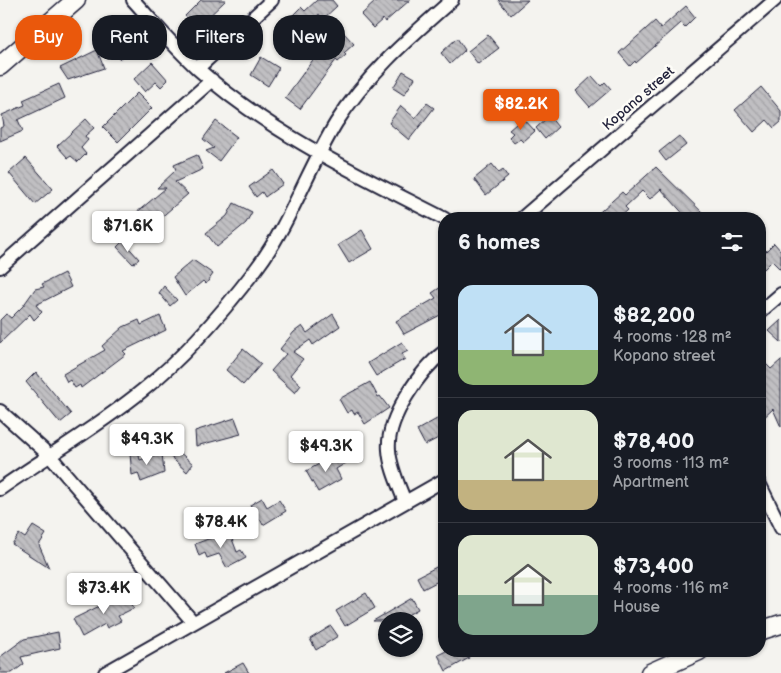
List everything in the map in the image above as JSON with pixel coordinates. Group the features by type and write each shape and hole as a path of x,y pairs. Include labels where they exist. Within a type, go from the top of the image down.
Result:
{"street":[{"path":"0,66 76,0"},
{"path":"133,0 198,68 264,119 320,155 438,215"},
{"path":"198,68 272,0"},
{"path":"0,489 130,401 198,339 257,267 279,233 336,124 367,80 381,64 452,0"},
{"name":"Kopano street","path":"529,212 775,0"},
{"path":"0,267 212,80"},
{"path":"766,307 781,294"},
{"path":"405,502 389,451 389,438 395,418 404,400 423,372 438,358"},
{"path":"0,411 49,455 193,622"},
{"path":"105,673 438,483"},
{"path":"766,493 778,510 781,528"},
{"path":"766,629 781,624"},
{"path":"650,673 686,657"}],"building":[{"path":"201,0 226,0 210,15 186,15"},
{"path":"317,0 332,0 337,6 327,15 293,15 301,7 305,11"},
{"path":"377,0 410,0 385,22 383,19 373,28 361,15"},
{"path":"498,0 528,0 511,15"},
{"path":"686,6 695,17 685,27 681,23 636,63 635,61 630,66 619,53 655,21 661,28"},
{"path":"345,34 354,44 345,52"},
{"path":"488,35 499,48 478,64 468,51"},
{"path":"457,38 465,50 450,64 441,53"},
{"path":"92,52 92,60 101,60 104,68 68,80 60,68 76,60 82,60 82,57"},
{"path":"263,58 279,68 268,86 251,75 259,60 263,60"},
{"path":"313,60 336,60 300,109 285,98"},
{"path":"152,62 168,80 161,87 156,82 145,92 134,79"},
{"path":"403,71 415,78 404,95 393,88"},
{"path":"592,76 601,86 605,82 611,89 590,107 576,91"},
{"path":"59,84 65,98 18,120 23,131 0,141 0,128 4,126 2,115 25,105 23,100"},
{"path":"761,87 781,111 781,122 774,128 767,120 754,132 735,110"},
{"path":"137,93 152,108 118,142 103,127"},
{"path":"427,103 434,108 409,140 389,123 401,106 415,118"},
{"path":"549,116 558,127 545,139 536,128"},
{"path":"523,118 535,131 523,142 520,139 514,143 509,137 513,133 509,130"},
{"path":"86,119 94,128 85,136 88,140 81,148 86,154 78,162 71,156 68,158 57,146"},
{"path":"216,121 237,137 219,161 206,151 214,148 203,139"},
{"path":"679,136 686,145 666,161 659,152"},
{"path":"197,155 203,169 175,182 188,194 134,241 131,238 144,222 136,213 166,188 157,188 176,170 174,165"},
{"path":"26,158 53,189 35,204 9,173"},
{"path":"492,164 499,173 503,170 508,177 486,195 474,179"},
{"path":"656,167 702,212 682,212 661,189 650,199 642,191 625,207 628,210 626,212 600,212 622,192 625,195"},
{"path":"273,170 283,184 265,197 262,192 256,197 249,187"},
{"path":"234,203 252,212 246,223 217,247 206,233 227,216"},
{"path":"362,230 373,249 349,263 338,245"},
{"path":"123,241 139,259 133,264 117,247"},
{"path":"774,243 781,251 781,270 772,261 766,267 766,251"},
{"path":"193,260 213,274 206,284 203,281 185,296 173,277"},
{"path":"64,273 71,287 36,305 42,312 34,320 30,314 0,343 0,320 6,314 11,318 23,306 35,289 44,287 42,284"},
{"path":"164,286 177,300 170,306 159,293"},
{"path":"438,289 438,316 404,334 396,321 436,298 432,293"},
{"path":"333,314 340,326 313,345 310,340 293,352 303,359 290,375 301,385 295,393 271,371 286,354 280,349 294,332 302,326 307,333"},
{"path":"160,316 166,330 123,351 126,354 81,388 80,385 75,388 70,380 67,382 63,374 105,350 102,346 123,327 139,320 141,325"},
{"path":"781,320 781,342 769,331"},
{"path":"402,342 408,351 402,354 405,359 376,376 368,363"},
{"path":"243,349 261,364 243,385 226,370"},
{"path":"781,360 781,427 773,409 766,416 766,364 771,369"},
{"path":"36,372 71,414 60,423 26,382"},
{"path":"370,382 378,397 380,396 389,408 365,424 358,412 354,414 352,410 347,413 339,399"},
{"path":"235,418 241,434 196,446 195,431"},
{"path":"438,418 438,438 425,445 417,430"},
{"path":"169,443 193,464 187,472 163,450"},
{"path":"138,451 140,460 162,453 164,473 141,482 138,473 132,475 130,454"},
{"path":"340,453 346,463 336,469 341,479 318,492 306,471"},
{"path":"262,498 267,507 279,500 286,511 263,525 260,519 252,524 247,517 254,513 250,505"},
{"path":"33,526 46,534 39,545 49,568 12,544 19,534 25,538"},
{"path":"229,531 237,552 241,550 246,558 227,568 219,554 207,558 205,553 199,556 195,544"},
{"path":"438,566 438,581 423,589 417,577"},
{"path":"126,593 134,608 118,616 121,621 107,628 105,624 82,637 73,619"},
{"path":"366,593 375,608 345,626 336,611"},
{"path":"412,598 418,609 413,612 388,612"},
{"path":"331,626 338,636 316,650 310,639"},
{"path":"58,632 60,648 21,657 24,664 12,673 0,673 0,657 24,639"},
{"path":"439,657 469,657 469,658 446,671"},
{"path":"243,663 249,673 224,673"}]}
